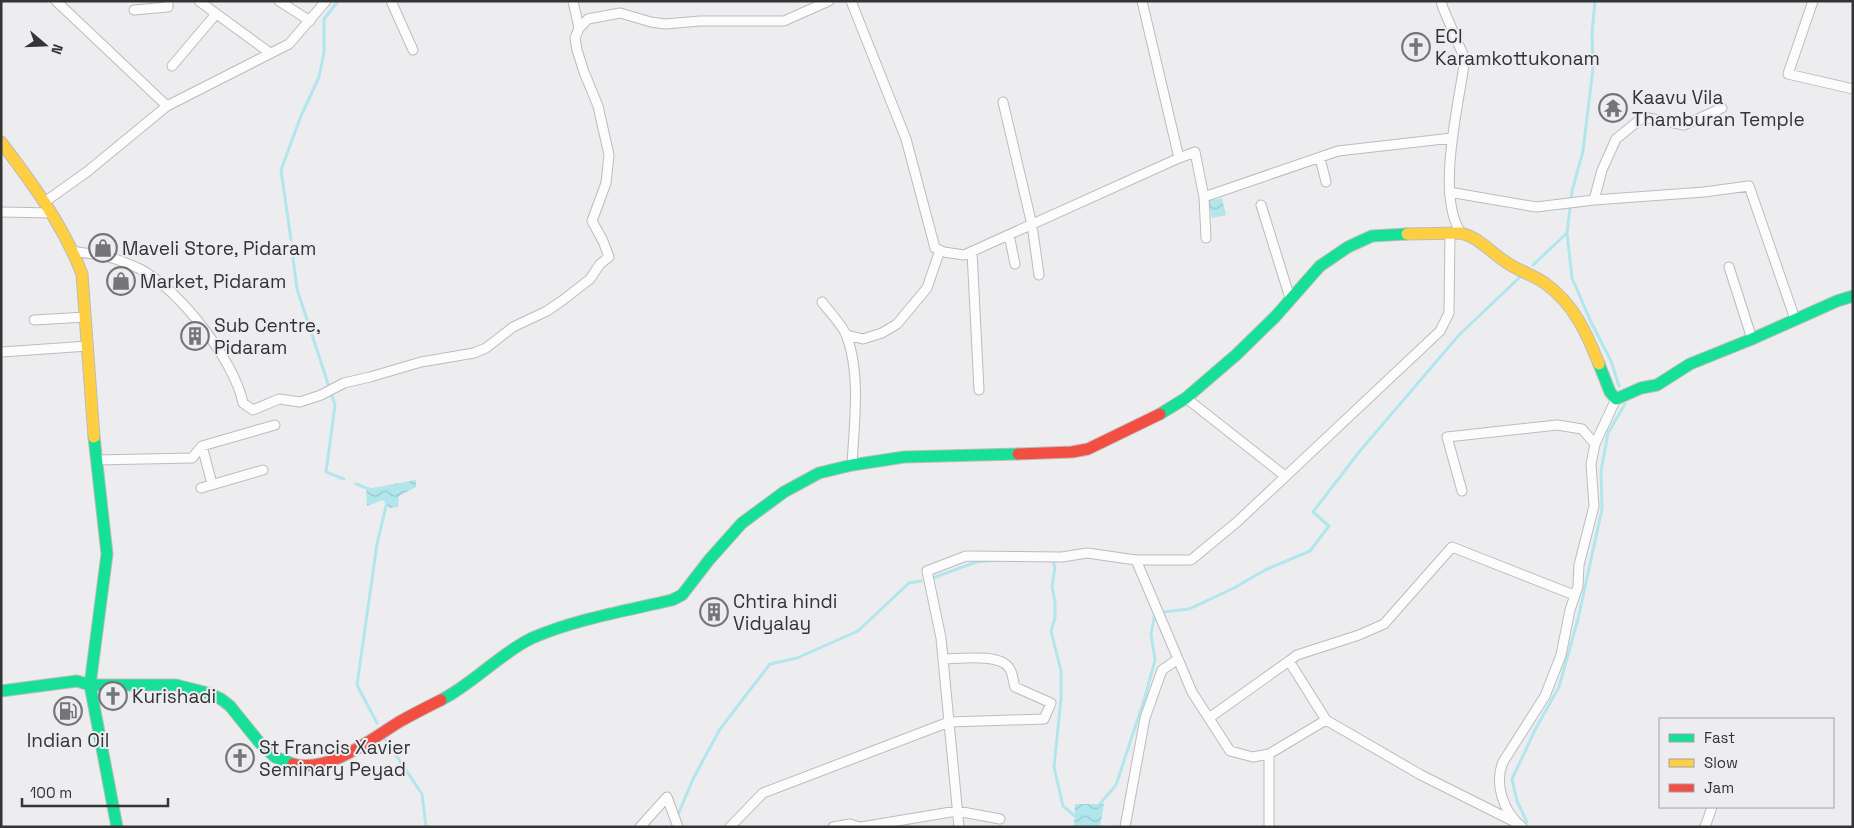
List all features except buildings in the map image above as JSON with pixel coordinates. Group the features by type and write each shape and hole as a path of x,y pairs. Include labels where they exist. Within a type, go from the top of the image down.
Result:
{"street":[{"path":"56,1 167,106"},
{"path":"134,10 168,7 168,1"},
{"path":"199,1 270,54"},
{"path":"279,1 310,20"},
{"path":"46,201 88,171 167,106 290,44 326,1"},
{"path":"391,1 413,50"},
{"path":"573,1 579,28"},
{"path":"74,251 103,255 131,265 143,271 181,300 211,338 232,373 240,390 243,403 253,410 279,399 300,402 339,386 422,362 474,353 486,348 513,327 547,311 578,289 590,279 600,264 609,257 603,240 592,221 606,183 609,155 598,106 577,50 575,38 579,28 588,20 620,13 665,24 784,21 829,1"},
{"path":"851,1 906,139 935,248 964,255 1194,152 1204,197 1206,238"},
{"path":"1142,1 1179,158"},
{"path":"960,827 941,638 927,570 966,556 1062,557 1087,553 1136,560 1191,560 1237,522 1440,331 1449,313 1455,233 1449,192 1452,138 1464,65 1464,57 1442,8 1441,1"},
{"path":"1813,1 1788,74 1853,89"},
{"path":"172,66 216,14"},
{"path":"1003,102 1032,225 1039,275"},
{"path":"1594,200 1602,170 1616,139 1643,118 1684,125 1722,108"},
{"path":"1204,197 1338,151 1452,138"},
{"path":"1,142 46,201 74,251 82,274 96,460 106,554 90,685 117,827"},
{"path":"1320,158 1326,182"},
{"path":"1449,192 1536,207 1594,200 1704,192 1749,186 1795,319"},
{"path":"1260,205 1290,298"},
{"path":"1,212 52,212"},
{"path":"1,691 77,681 90,685 176,685 208,693 221,699 230,706 259,742 275,757 295,765 310,766 340,758 410,716 451,695 531,639 571,624 678,597 742,523 762,506 819,473 852,464 904,457 1072,452 1088,449 1156,416 1186,398 1236,355 1274,317 1320,266 1348,248 1372,236 1455,233 1470,234 1480,240 1515,269 1545,284 1565,301 1580,320 1610,392 1616,399"},
{"path":"1009,235 1016,264"},
{"path":"847,335 864,339 882,333 897,324 926,288 940,250"},
{"path":"972,252 979,390"},
{"path":"1729,268 1752,339"},
{"path":"1519,825 1508,813 1500,789 1499,770 1536,713 1553,678 1561,655 1564,632 1578,586 1581,557 1594,506 1591,464 1595,444 1616,399 1641,388 1657,385 1690,364 1837,301 1853,296"},
{"path":"822,302 847,335 851,354 855,388 852,464"},
{"path":"34,320 86,317"},
{"path":"2,352 88,346"},
{"path":"1186,398 1285,476"},
{"path":"96,460 192,458 202,446 275,425"},
{"path":"1462,491 1448,437 1557,425 1582,429 1595,444"},
{"path":"202,446 212,484"},
{"path":"201,488 263,470"},
{"path":"1209,718 1296,655 1359,635 1384,624 1452,547 1574,595"},
{"path":"1136,560 1192,692 1230,751 1253,757 1269,754 1326,720"},
{"path":"735,825 763,793 949,722 1044,719 1051,702 1015,687 1009,667 1000,660 986,658 943,659"},
{"path":"1125,827 1145,718 1162,670 1178,659"},
{"path":"1289,661 1326,720 1421,775 1519,825"},
{"path":"1269,754 1269,827"},
{"path":"640,827 667,797 678,827"},
{"path":"1705,827 1712,808"},
{"path":"833,827 850,824 860,827 957,811 1000,819"}],"water":[{"path":"1222,198 1226,215 1212,218 1208,201"},
{"path":"416,480 416,487 399,496 398,507 389,508 383,500 367,506 366,489"},
{"path":"1075,804 1104,804 1100,827 1074,827"}],"waterway":[{"path":"291,240 281,170 301,116 319,77 324,53 324,19 338,1"},
{"path":"1533,265 1567,233 1572,191 1583,151 1593,68 1592,33 1595,1"},
{"path":"1567,233 1572,278 1591,322 1611,361 1619,386"},
{"path":"293,258 297,289 335,405 326,472 344,479"},
{"path":"1098,806 1116,785 1145,697 1155,660 1151,634 1155,613 1189,609 1234,588 1265,570 1310,551 1329,526 1313,512 1359,452 1459,335 1520,277"},
{"path":"1527,822 1517,801 1512,779 1536,728 1559,687 1578,619 1602,509 1601,471 1608,433 1625,404"},
{"path":"356,484 372,490"},
{"path":"377,723 357,685 377,544 387,502"},
{"path":"1052,558 1055,567 1052,587 1055,602 1055,618 1051,631 1061,671 1061,699 1054,767 1063,806 1077,818"},
{"path":"930,579 976,562 998,560"},
{"path":"677,817 693,779 720,729 770,664 797,658 858,631 909,583 921,581"},
{"path":"385,739 422,794 426,827"}],"traffic: fast":[{"path":"1160,414 1186,398 1236,355 1275,317 1320,266 1348,247 1372,236 1407,234"},
{"path":"1599,364 1610,392 1616,399 1641,388 1657,385 1690,364 1837,301 1853,296"},
{"path":"94,437 107,554 90,685 117,827"},
{"path":"441,700 464,686 508,652 532,638 583,621 672,600 682,595 709,560 742,523 784,492 819,473 852,465 904,457 1018,454"},
{"path":"1,691 77,681 90,685 176,685 208,693 221,699 230,706 259,742 275,757 293,764"}],"traffic: slow":[{"path":"1,142 36,189 66,239 82,274 94,437"},
{"path":"1407,234 1461,233 1468,235 1511,265 1546,284 1556,292 1579,320 1599,364"}],"traffic: jam":[{"path":"1018,454 1072,452 1088,449 1160,414"},
{"path":"293,764 307,766 321,764 349,753 399,722 441,700"}],"place":[{"name":"ECI Karamkottukonam","path":"1416,47"},
{"name":"Kaavu Vila Thamburan Temple","path":"1613,108"},
{"name":"Maveli Store, Pidaram","path":"103,248"},
{"name":"Market, Pidaram","path":"121,281"},
{"name":"Sub Centre, Pidaram","path":"195,336"},
{"name":"Chtira hindi Vidyalay","path":"714,612"},
{"name":"Kurishadi","path":"113,696"},
{"name":"Indian Oil","path":"68,711"},
{"name":"St Francis Xavier Seminary Peyad","path":"240,758"}]}
